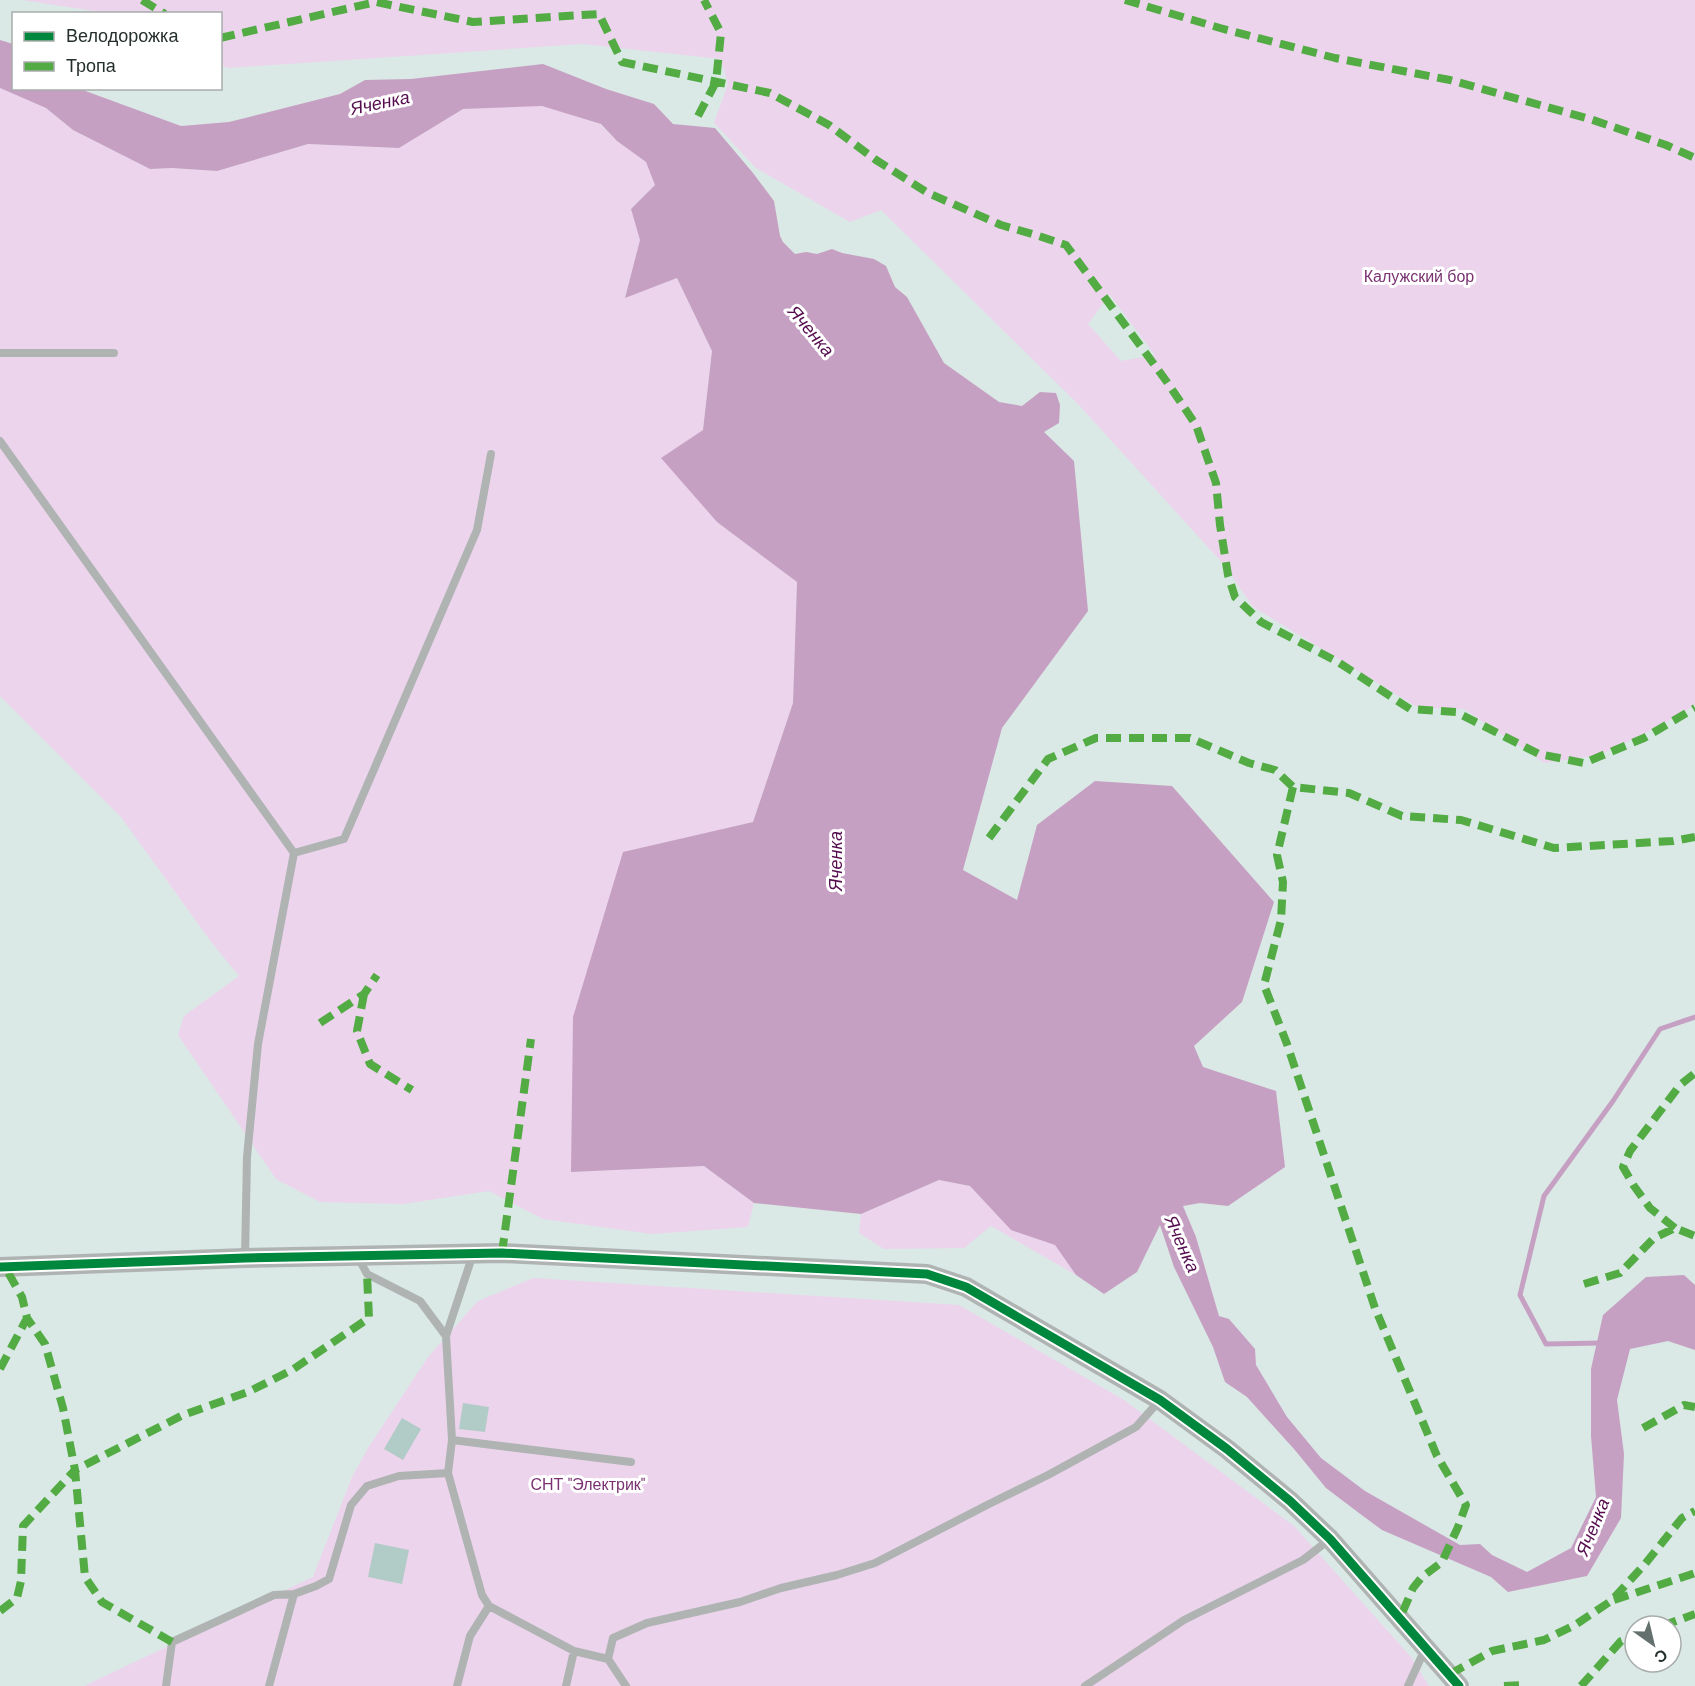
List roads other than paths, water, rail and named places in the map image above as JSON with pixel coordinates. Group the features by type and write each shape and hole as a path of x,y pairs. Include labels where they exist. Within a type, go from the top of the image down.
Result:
{"street":[{"path":"0,1267 244,1258 501,1253 927,1274 966,1287 1160,1400 1227,1449 1290,1501 1330,1539 1460,1686"}],"lane":[{"path":"0,353 114,353"},
{"path":"0,441 294,853 258,1044 247,1157 244,1258"},
{"path":"294,853 344,839 477,530 491,454"},
{"path":"473,1254 446,1336 452,1440 448,1473 482,1595 489,1606 574,1651 608,1659 626,1686"},
{"path":"357,1256 368,1274 420,1301 446,1336"},
{"path":"608,1659 613,1638 647,1623 740,1602 781,1588 837,1575 875,1563 987,1504 1048,1475 1136,1427 1160,1400"},
{"path":"452,1440 631,1462"},
{"path":"166,1686 172,1642 274,1595 294,1594 316,1587 329,1579 351,1505 367,1486 399,1476 448,1473"},
{"path":"1085,1686 1184,1620 1303,1560 1330,1539"},
{"path":"269,1686 294,1594"},
{"path":"457,1686 470,1636 489,1606"},
{"path":"1408,1686 1426,1646"},
{"path":"566,1686 574,1651"}],"water":[{"name":"Яченка","path":"0,40 12,44 12,90 83,90 181,126 229,122 340,94 365,80 411,79 543,64 606,89 654,104 673,124 715,128 774,201 780,236 795,254 806,252 817,254 832,249 874,259 886,266 895,287 907,297 944,363 999,402 1022,406 1040,392 1056,393 1060,405 1059,423 1044,432 1074,461 1088,611 1002,728 963,870 1017,900 1037,825 1095,781 1172,786 1274,902 1242,1002 1194,1046 1203,1067 1276,1091 1285,1167 1228,1206 1200,1203 1183,1206 1196,1237 1219,1316 1229,1319 1255,1349 1256,1365 1287,1417 1321,1458 1365,1491 1460,1545 1480,1544 1492,1555 1527,1572 1571,1548 1596,1497 1591,1436 1591,1369 1603,1315 1646,1277 1684,1275 1695,1285 1695,1350 1668,1341 1630,1349 1617,1400 1624,1454 1621,1518 1587,1576 1508,1592 1491,1577 1382,1530 1326,1488 1247,1397 1225,1382 1213,1347 1174,1267 1160,1225 1137,1272 1104,1294 1076,1275 1055,1245 1011,1230 970,1186 939,1180 861,1214 754,1203 704,1166 571,1172 573,1017 623,852 753,822 793,703 797,582 717,522 661,458 703,430 712,351 677,278 625,298 640,240 631,209 655,185 646,162 617,141 601,124 542,106 463,109 399,148 308,144 217,171 150,169 73,130 46,108 0,88"}],"waterway":[{"path":"1602,1343 1546,1344 1520,1295 1544,1196 1613,1101 1660,1029 1695,1017"}],"park label":[{"name":"Калужский бор","path":"1419,276"},
{"name":"СНТ \"Электрик\"","path":"588,1484"}]}
